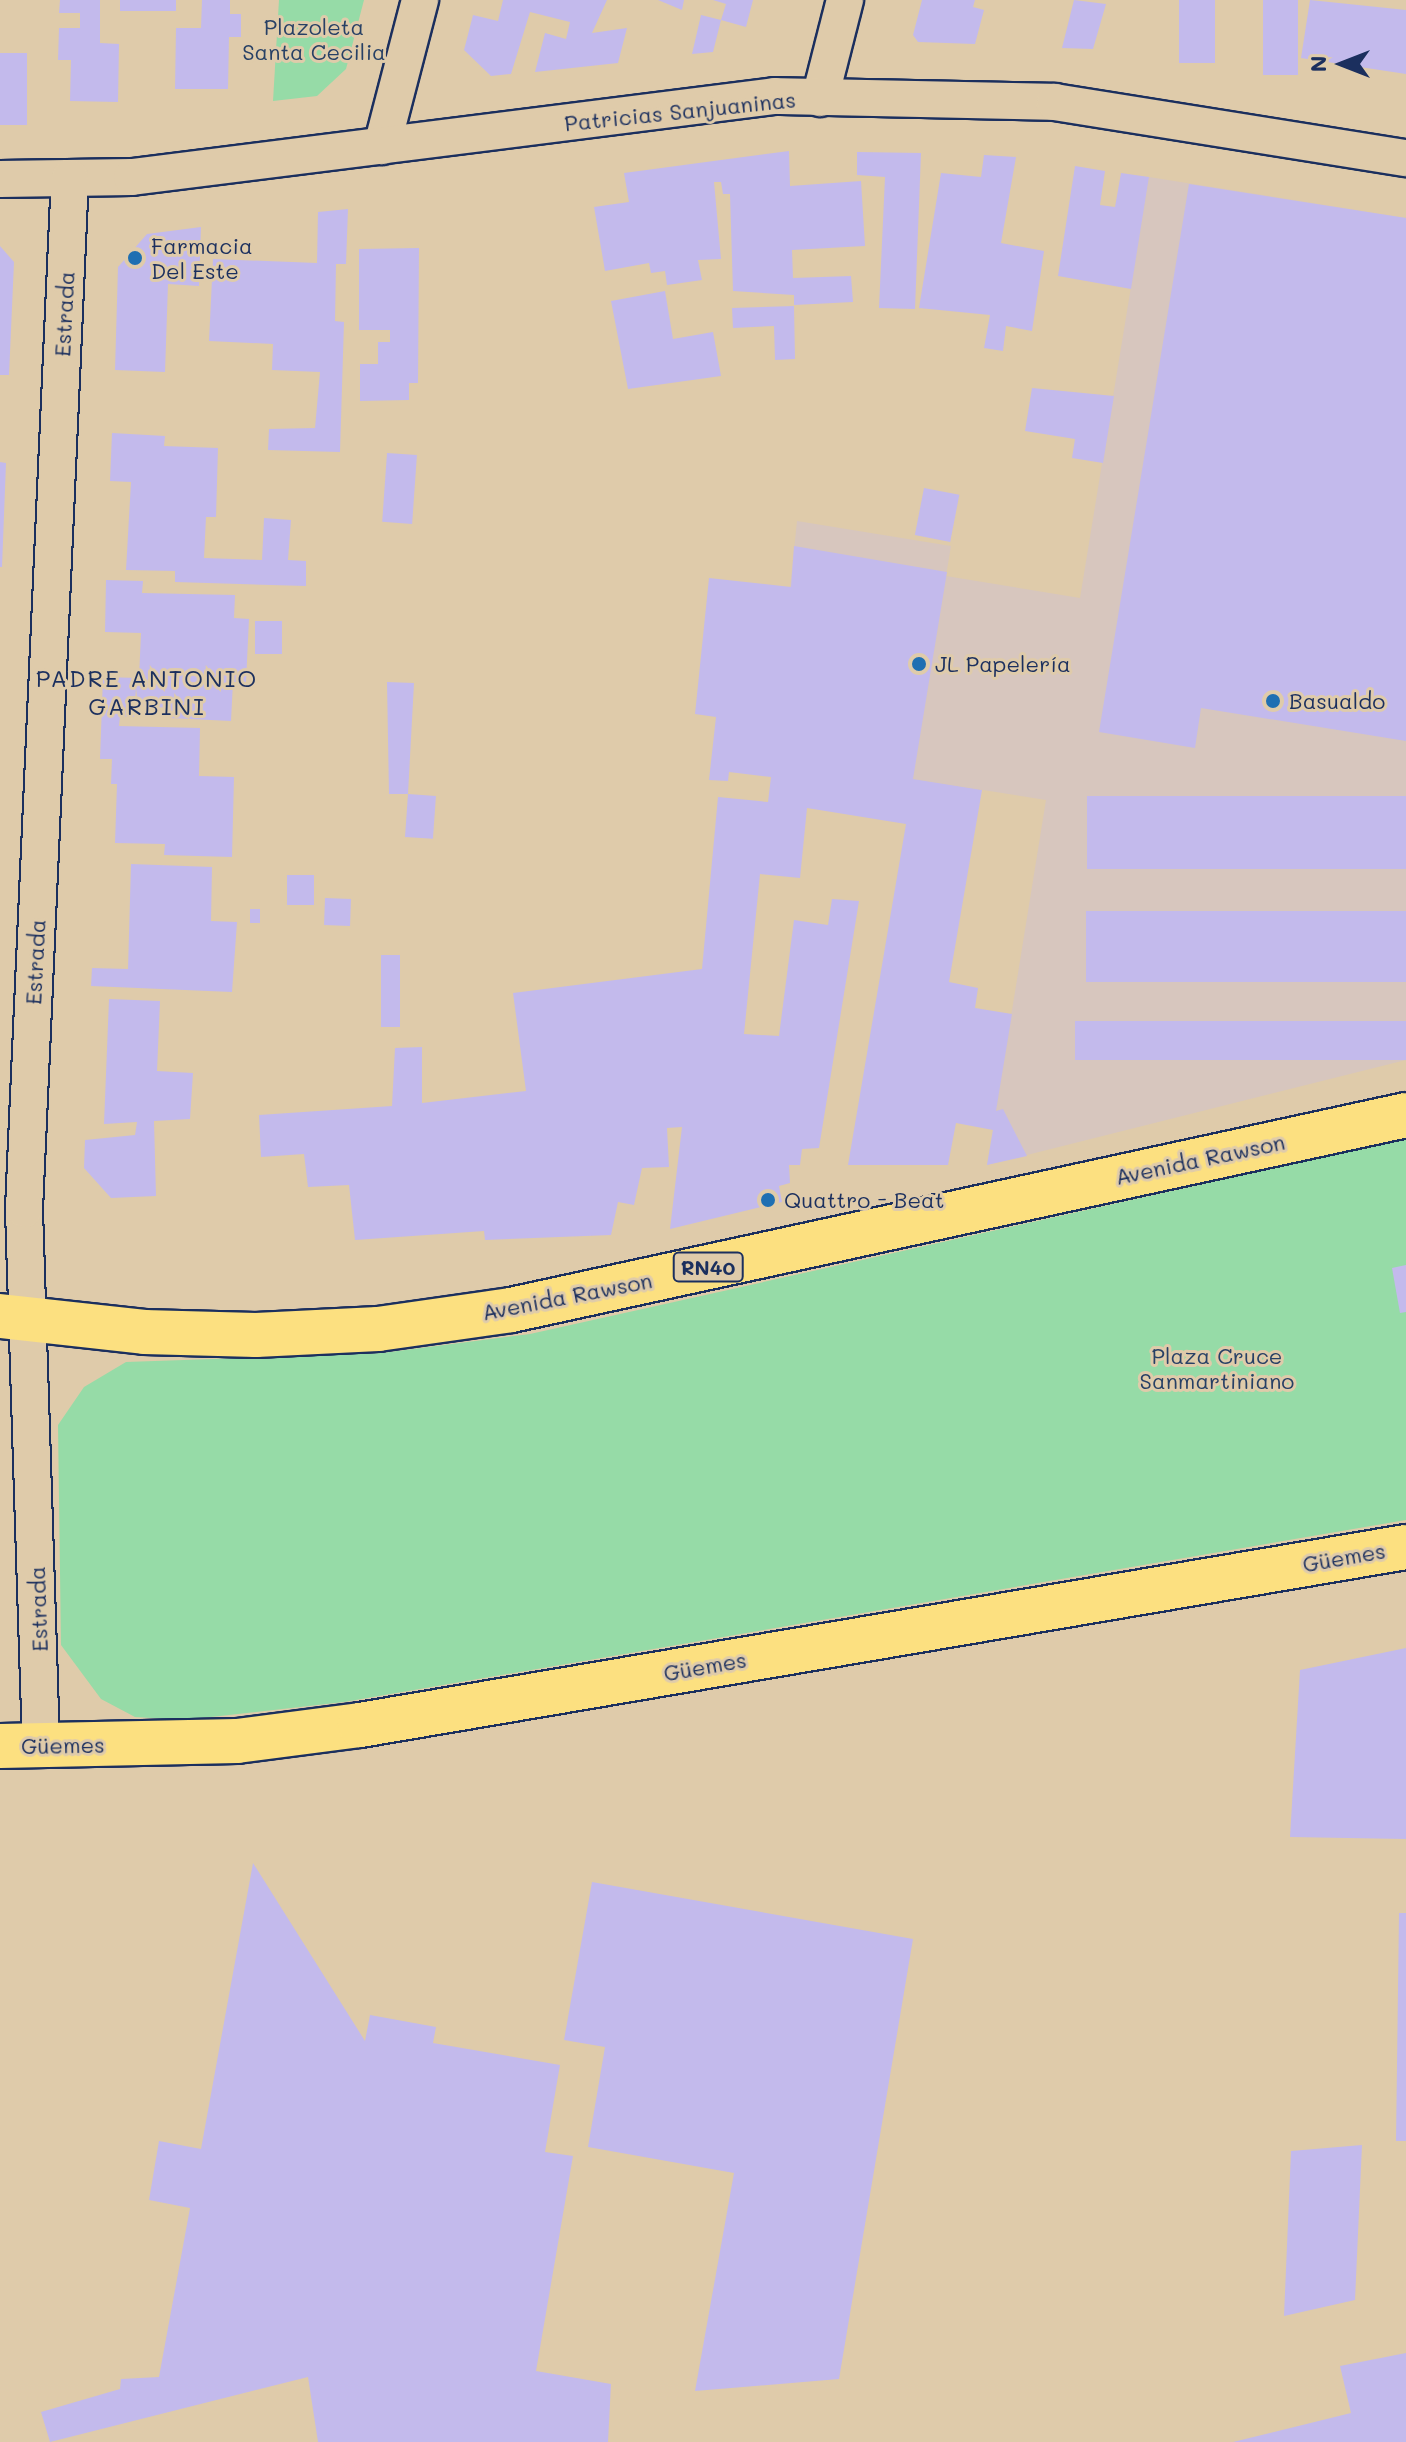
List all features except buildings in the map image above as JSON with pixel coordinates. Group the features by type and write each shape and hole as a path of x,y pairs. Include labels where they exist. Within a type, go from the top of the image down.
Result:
{"main road":[{"name":"Avenida Rawson","path":"14,1317 256,1335 378,1329 511,1310 1406,1115"},
{"name":"Güemes","path":"21,1746 237,1741 360,1725 1406,1547"}],"street":[{"path":"382,146 420,0"},
{"path":"820,98 845,0"},
{"name":"Patricias Sanjuaninas","path":"0,179 70,178 382,146 775,96 1055,102 1406,158"},
{"name":"Estrada","path":"21,1746 14,1317 24,1209 70,178"}],"shaded area":[{"path":"1149,177 1406,218 1406,1060 987,1165 1046,800 913,779 783,655 797,521 951,546 946,576 1080,598"}],"green space":[{"name":"Plazoleta Santa Cecilia","path":"279,0 364,0 346,69 317,96 273,101"},
{"name":"Plaza Cruce Sanmartiniano","path":"1406,1139 1406,1520 344,1702 184,1720 135,1717 101,1699 61,1645 58,1425 84,1387 126,1362 382,1353 530,1334"}],"place":[{"name":"Farmacia Del Este","path":"135,258"},
{"name":"JL Papelería","path":"919,664"},
{"name":"Basualdo","path":"1273,701"},
{"name":"Quattro - Beat","path":"768,1200"}],"district":[{"name":"PADRE ANTONIO GARBINI","path":"147,692"}]}
